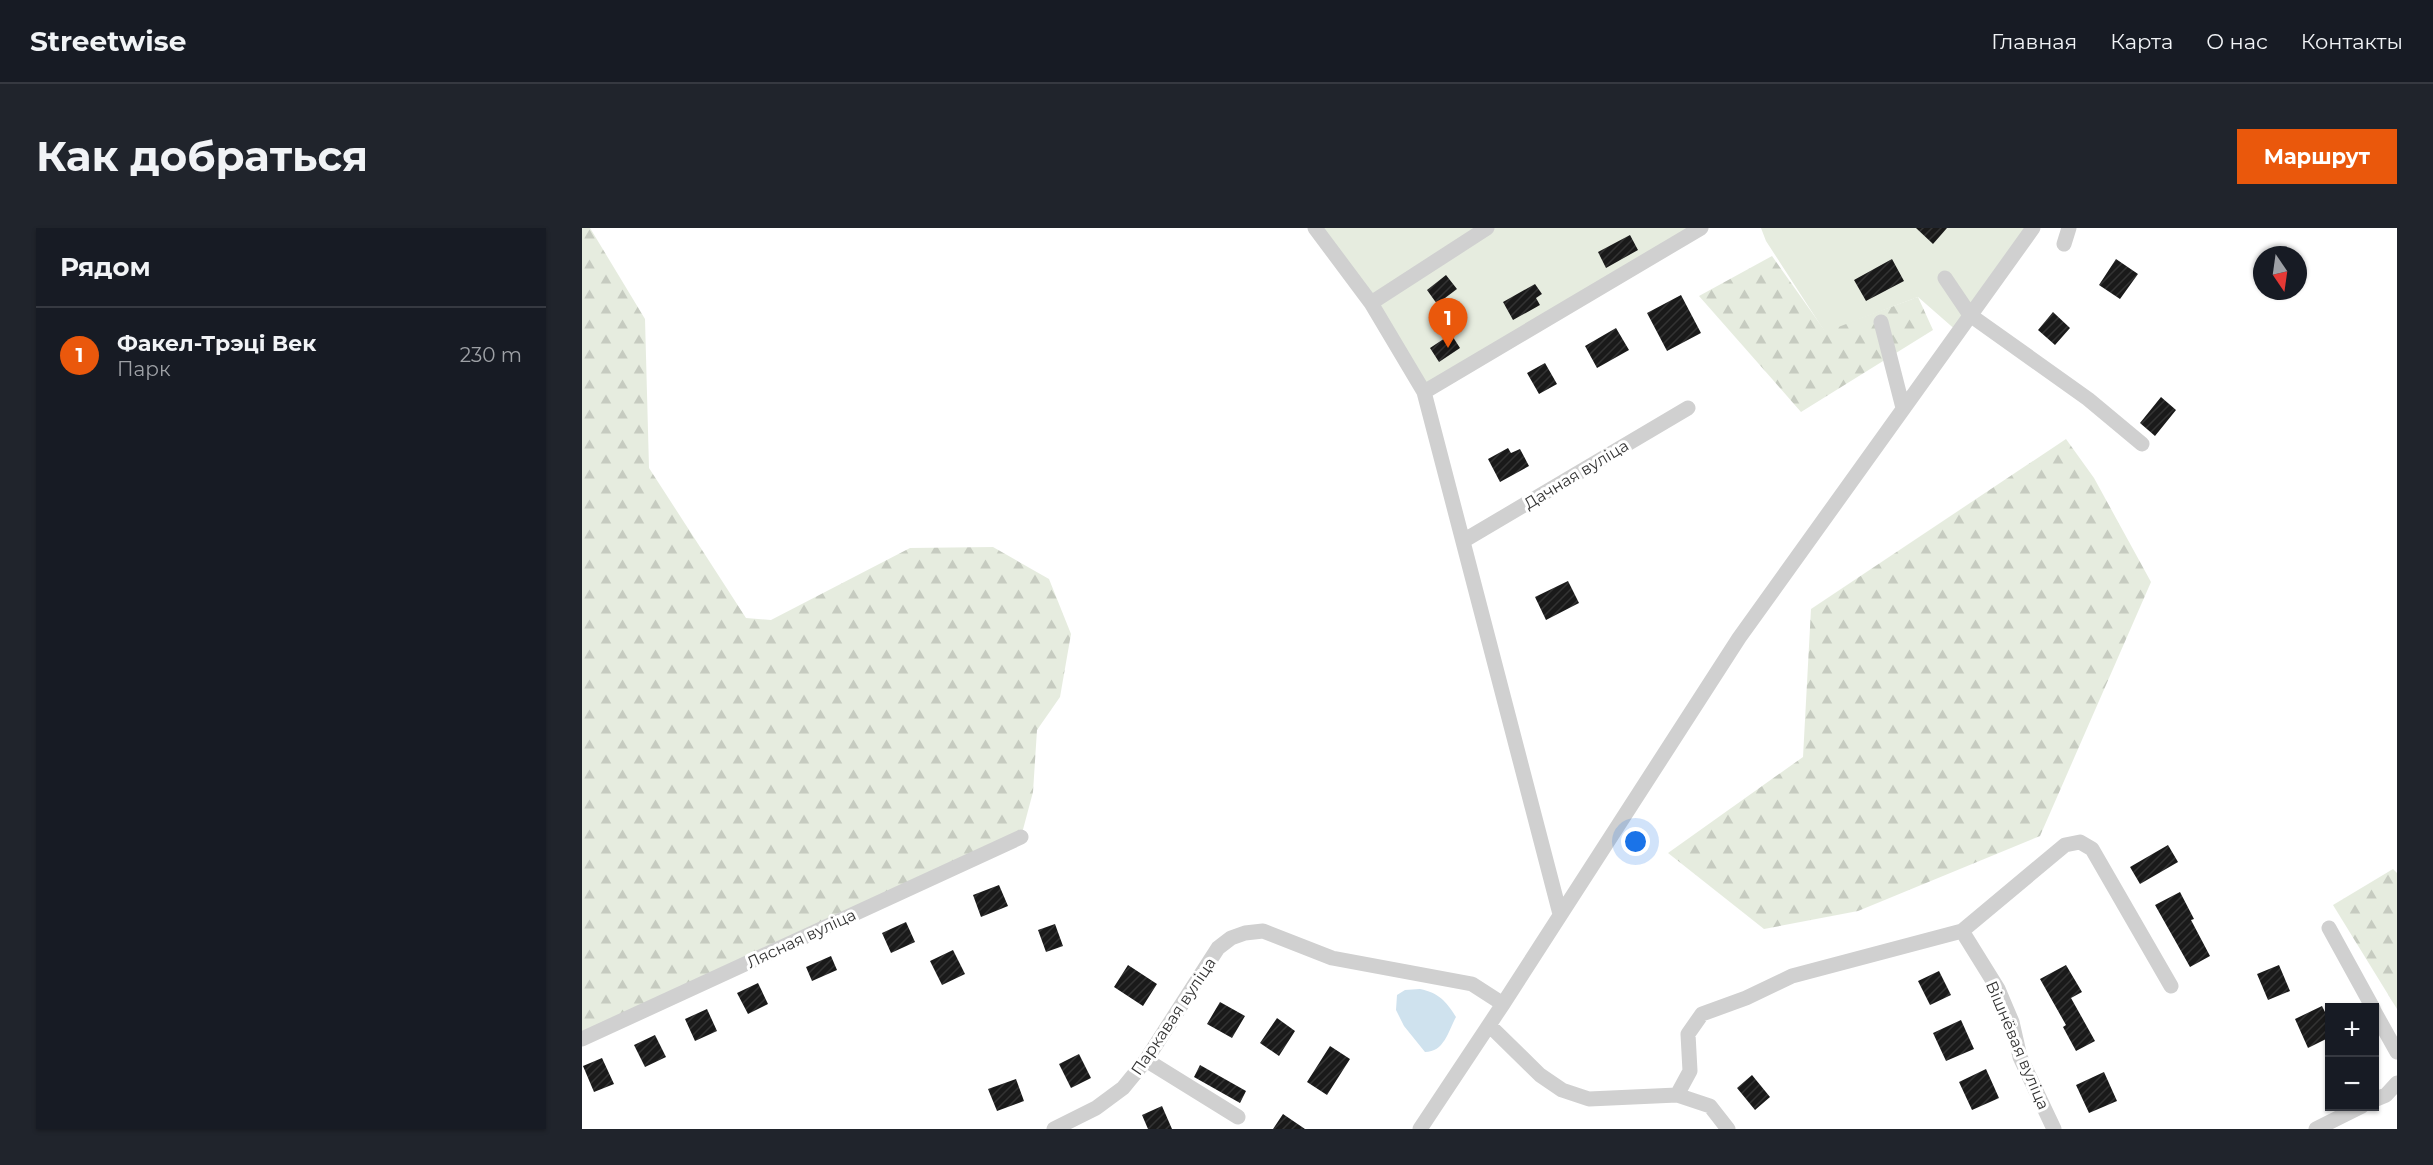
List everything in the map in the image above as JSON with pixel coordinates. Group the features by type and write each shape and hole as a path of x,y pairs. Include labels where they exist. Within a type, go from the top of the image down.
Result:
{"street":[{"path":"1315,228 1371,303 1424,393 1560,914"},
{"path":"1371,303 1487,228"},
{"path":"1424,393 1701,228"},
{"path":"1420,1129 1739,638 2033,228"},
{"path":"2064,244 2069,228"},
{"path":"1945,278 1970,315 2088,399 2142,444"},
{"path":"1881,322 1903,408"},
{"name":"Дачная вуліца","path":"1463,541 1689,408"},
{"name":"Лясная вуліца","path":"582,1039 1021,837"},
{"path":"1677,1095 1690,1071 1688,1034 1702,1014 1746,998 1791,976 1962,931 2065,846 2080,842 2092,849 2171,986"},
{"path":"2329,928 2371,1003"},
{"name":"Паркавая вуліца","path":"1054,1129 1096,1108 1123,1088 1146,1059 1218,948 1231,938 1245,933 1263,931 1332,958 1472,984 1503,1004"},
{"name":"Вішнёвая вуліца","path":"1962,931 1998,989 2012,1022 2020,1057 2054,1129"},
{"path":"2379,1018 2397,1052"},
{"path":"1489,1025 1540,1075 1562,1090 1588,1099 1677,1095 1710,1106 1728,1129"},
{"path":"1146,1059 1238,1117"},
{"path":"2379,1098 2386,1095 2397,1083"},
{"path":"2316,1129 2354,1111"}],"green space":[{"path":"582,228 590,228 645,319 649,468 746,618 771,620 910,548 993,547 1049,579 1071,634 1060,697 1037,730 1033,792 1021,837 582,1039"},
{"path":"1315,228 1701,228 1424,392"},
{"path":"1761,228 2028,228 1958,332 1918,297 1825,332 1766,241"},
{"path":"1772,256 1825,331 1918,297 1933,330 1801,412 1699,296"},
{"path":"2066,439 2094,478 2151,582 2040,836 1858,911 1764,929 1668,853 1803,757 1811,609"},
{"path":"2393,869 2397,873 2397,1009 2333,905"}],"water":[{"path":"1420,989 1441,998 1456,1017 1441,1045 1437,1049 1425,1052 1404,1026 1396,1010 1397,995 1405,990"}],"building":[{"path":"1916,228 1947,228 1933,244"},
{"path":"1630,235 1638,250 1606,268 1598,252"},
{"path":"1892,259 1904,281 1866,301 1854,280"},
{"path":"2116,259 2138,274 2120,299 2099,285"},
{"path":"1446,275 1457,289 1437,304 1427,290"},
{"path":"1535,284 1542,294 1536,298 1540,305 1513,320 1503,302"},
{"path":"1681,295 1701,333 1667,351 1647,313"},
{"path":"2053,312 2070,328 2055,345 2038,330"},
{"path":"1616,328 1629,350 1597,368 1585,346"},
{"path":"1451,334 1460,348 1439,362 1430,348"},
{"path":"1545,363 1557,384 1539,394 1527,373"},
{"path":"2161,397 2176,410 2155,436 2140,423"},
{"path":"1508,448 1511,453 1520,449 1529,466 1500,482 1488,459"},
{"path":"1568,581 1579,603 1546,620 1535,597"},
{"path":"2168,845 2178,862 2140,884 2130,867"},
{"path":"999,885 1008,906 981,917 973,895"},
{"path":"2180,892 2194,919 2191,920 2210,956 2190,967 2155,905"},
{"path":"906,922 915,942 891,953 882,933"},
{"path":"1055,924 1063,946 1046,952 1038,930"},
{"path":"953,950 965,974 942,985 930,961"},
{"path":"831,956 837,970 812,981 806,967"},
{"path":"1128,965 1157,984 1143,1006 1114,987"},
{"path":"2066,965 2082,992 2071,998 2095,1041 2076,1051 2063,1027 2066,1025 2040,979"},
{"path":"2279,965 2290,991 2268,1000 2257,974"},
{"path":"1939,971 1951,995 1930,1005 1918,981"},
{"path":"758,983 768,1004 748,1014 737,993"},
{"path":"1220,1002 1245,1016 1232,1038 1207,1024"},
{"path":"2322,1006 2325,1012 2325,1040 2308,1048 2295,1019"},
{"path":"707,1009 717,1031 695,1041 685,1019"},
{"path":"1277,1018 1295,1031 1279,1056 1260,1043"},
{"path":"1961,1020 1974,1049 1946,1061 1933,1033"},
{"path":"655,1035 666,1057 645,1067 634,1045"},
{"path":"1330,1046 1350,1059 1327,1095 1307,1082"},
{"path":"1079,1054 1091,1078 1071,1088 1059,1064"},
{"path":"602,1058 614,1084 594,1092 583,1066"},
{"path":"1200,1065 1246,1091 1240,1103 1194,1077"},
{"path":"1986,1069 1999,1098 1972,1110 1959,1082"},
{"path":"2104,1072 2117,1101 2089,1113 2076,1085"},
{"path":"1752,1075 1770,1097 1755,1110 1737,1088"},
{"path":"1016,1079 1024,1101 997,1111 988,1089"},
{"path":"1162,1106 1172,1129 1148,1129 1142,1115"},
{"path":"1283,1114 1305,1129 1273,1129"}],"place":[{"name":"Факел-Трэці Век","path":"1448,348"}]}
